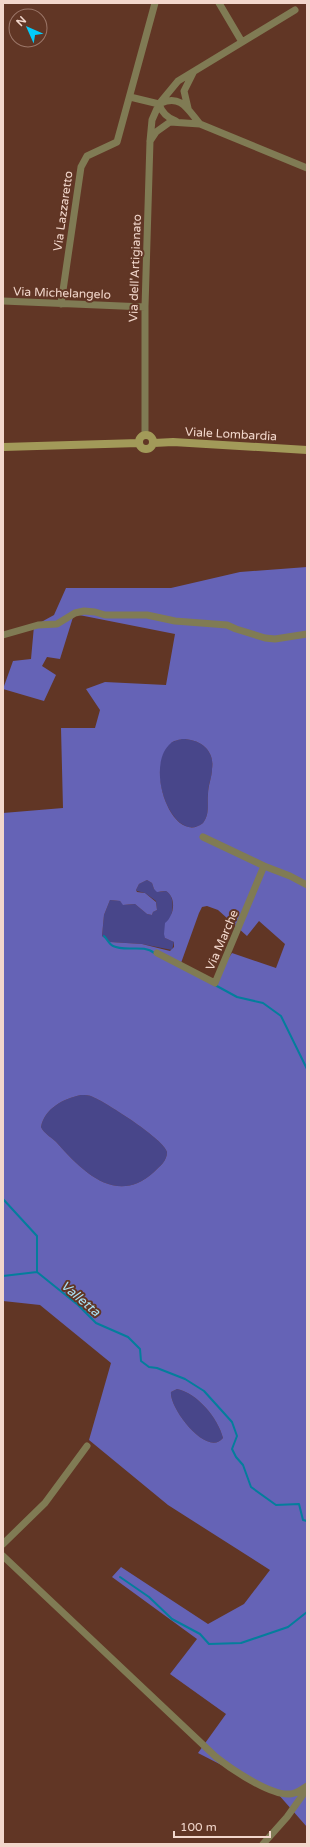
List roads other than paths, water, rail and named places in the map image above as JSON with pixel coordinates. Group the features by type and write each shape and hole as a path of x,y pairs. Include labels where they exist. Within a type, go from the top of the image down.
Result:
{"main road":[{"path":"145,435 151,437 154,443 152,447 146,449 141,447 139,443 141,437 145,435"},
{"name":"Viale Lombardia","path":"154,443 173,442 307,450"},
{"path":"3,447 139,443"}],"street":[{"name":"Via Lazzaretto","path":"60,304 81,166 87,156 117,142 155,3"},
{"path":"219,3 242,42"},
{"name":"Via dell'Artigianato","path":"145,435 145,307 150,141 152,120 159,104 178,82 295,10"},
{"name":"Via dell'Artigianato","path":"191,113 186,105 184,91 187,83 196,70"},
{"path":"130,97 159,104 165,115 170,119 200,124 307,168"},
{"name":"Via dell'Artigianato","path":"159,104 170,99 180,102 200,124"},
{"path":"150,141 163,126 170,122 176,121"},
{"name":"Via Michelangelo","path":"3,301 145,307"},
{"path":"3,635 38,625 57,624 75,613 84,612 95,612 105,615 146,615 175,621 227,625 265,638 275,639 307,634"},
{"path":"203,837 307,885"},
{"name":"Via Marche","path":"157,953 215,983 264,866"},
{"path":"3,1544 45,1503 88,1446"},
{"path":"3,1556 212,1753 233,1770 281,1794 292,1795 307,1788"},
{"path":"263,1844 287,1817 307,1788"}],"waterway":[{"path":"104,936 109,943 118,948 140,948 150,950 154,953"},
{"path":"215,985 237,997 263,1003 281,1016 307,1069"},
{"path":"3,1199 37,1236 37,1272"},
{"name":"Valletta","path":"3,1276 37,1272 78,1305 96,1323 128,1337 140,1349 141,1361 149,1367 157,1368 185,1379 204,1391 232,1422 237,1436 232,1449 236,1457 243,1465 251,1487 276,1505 299,1504 303,1520 307,1521"},
{"path":"120,1577 149,1597 172,1619 200,1634 209,1644 241,1643 288,1627 307,1612"}]}
